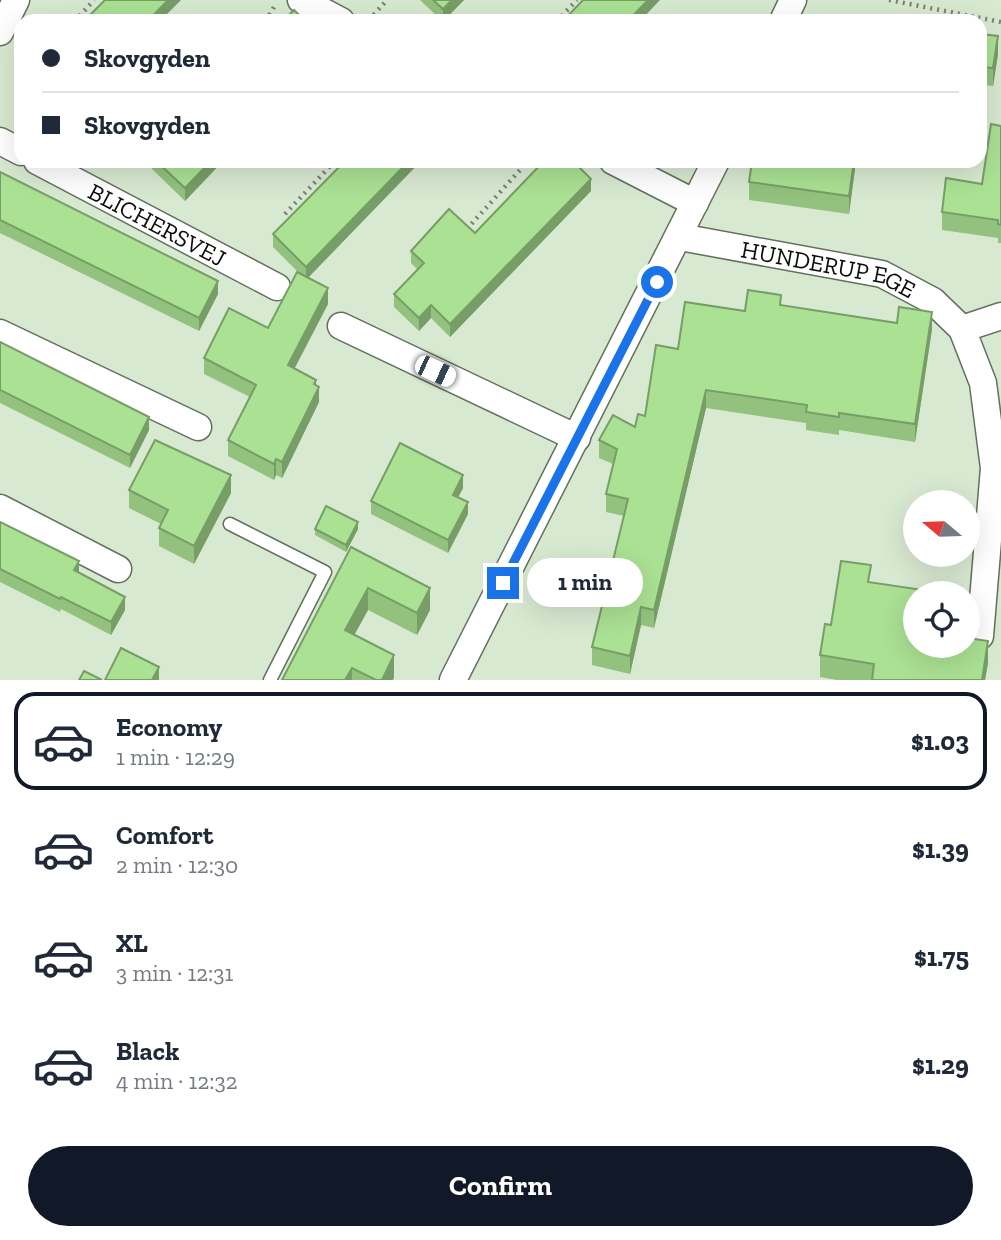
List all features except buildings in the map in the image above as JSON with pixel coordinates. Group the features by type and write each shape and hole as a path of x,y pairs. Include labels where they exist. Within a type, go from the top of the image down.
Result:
{"street":[{"path":"0,32 16,0"},
{"path":"300,0 327,14"},
{"name":"BLICHERSVEJ","path":"50,168 277,287"},
{"path":"627,168 695,203"},
{"path":"453,680 680,237 712,168"},
{"name":"HUNDERUP EGE","path":"680,237 882,274 933,302 962,329 984,383 994,468 980,636"},
{"path":"962,329 1001,316"},
{"path":"341,326 577,438"},
{"path":"0,333 198,427"},
{"path":"0,508 118,569"}],"lane":[{"path":"230,524 325,572 270,680"}],"path":[{"path":"81,14 94,0"},
{"path":"374,14 387,0"},
{"path":"564,14 577,0"},
{"path":"889,0 960,14"},
{"path":"285,214 328,168"},
{"path":"460,237 522,168"}],"route":[{"path":"503,583 657,282"}]}
